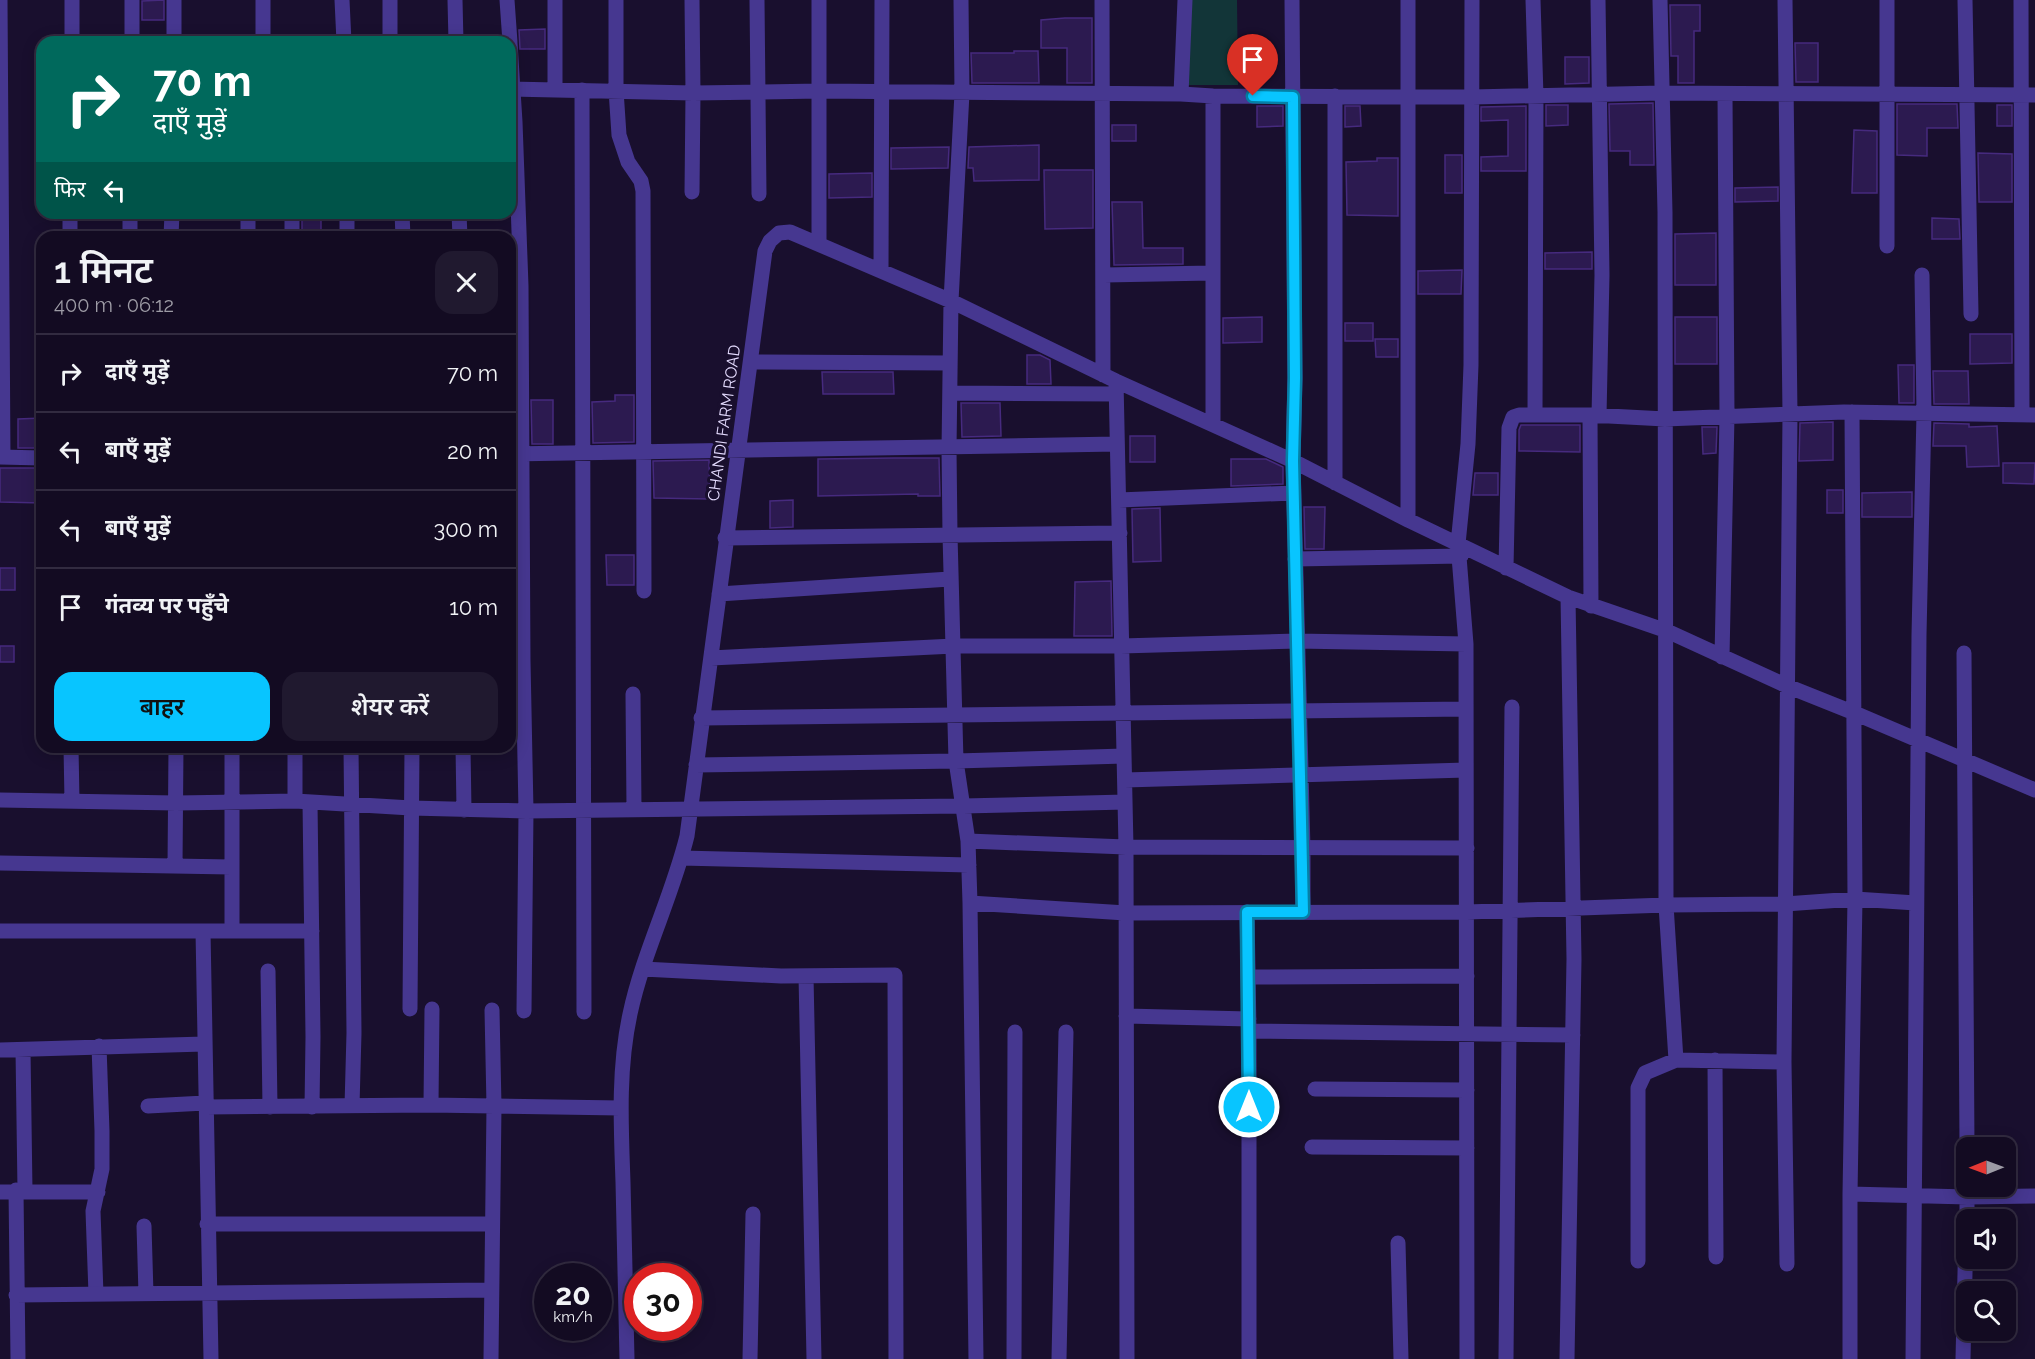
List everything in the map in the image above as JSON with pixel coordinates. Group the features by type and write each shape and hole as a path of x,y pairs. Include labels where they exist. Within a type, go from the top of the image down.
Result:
{"street":[{"path":"0,0 1,457 36,458"},
{"path":"72,0 72,36"},
{"path":"132,0 132,36"},
{"path":"174,0 174,36"},
{"path":"263,0 263,36"},
{"path":"342,0 344,36"},
{"path":"390,0 390,36"},
{"path":"455,0 456,36"},
{"path":"507,0 510,36"},
{"path":"555,0 555,90"},
{"path":"616,0 616,90 619,135 628,162 641,181 643,191 644,591"},
{"path":"692,0 692,192"},
{"path":"757,0 759,194"},
{"path":"819,0 819,244"},
{"path":"881,270 882,0"},
{"path":"961,0 962,93 951,301 950,579 956,761 968,841 969,865 976,1359"},
{"path":"1102,0 1104,275 1117,444 1125,780 1126,1359"},
{"path":"1181,94 1185,0"},
{"path":"1292,0 1295,378 1293,493 1303,912"},
{"path":"1408,0 1408,520"},
{"path":"1467,1359 1466,644 1459,550 1468,444 1471,364 1472,0"},
{"path":"1533,0 1536,96 1535,415"},
{"path":"1591,606 1594,416 1602,275 1598,0"},
{"path":"1660,0 1665,212 1666,905 1676,1060"},
{"path":"1785,0 1790,414 1784,1062 1787,1264"},
{"path":"1887,0 1887,246"},
{"path":"1965,0 1971,315"},
{"path":"1506,568 1509,428 1513,417 1519,415 1665,419 1852,412 2028,415 2028,95 2021,0"},
{"path":"516,89 693,93 820,91 1293,97 1472,97 1599,93 2028,95"},
{"path":"582,90 584,1012"},
{"path":"1722,657 1727,416 1725,94"},
{"path":"1213,96 1213,423"},
{"path":"1335,96 1335,483"},
{"path":"516,177 521,286 516,454 526,811 524,1011"},
{"name":"CHANDI FARM ROAD","path":"627,1359 620,1108 630,1014 681,858 711,658 725,538 765,251 770,241 779,232 790,232 881,270 951,301 1112,383 1213,423 1408,520 1459,550 1506,568 1568,597 1667,632 1787,686 2035,790"},
{"path":"1104,275 1212,273"},
{"path":"1913,1359 1916,903 1924,413 1922,275"},
{"path":"751,362 950,363"},
{"path":"950,393 1112,383"},
{"path":"1850,1359 1855,899 1852,712 1852,412"},
{"path":"516,454 1117,444"},
{"path":"1119,501 1293,493"},
{"path":"725,538 1120,533"},
{"path":"1294,559 1459,550"},
{"path":"719,594 950,579"},
{"path":"1567,1359 1573,1035 1568,597"},
{"path":"711,658 954,646 1121,646 1297,641 1466,644"},
{"path":"1964,653 1967,1137"},
{"path":"633,694 634,809"},
{"path":"1506,1359 1512,707"},
{"path":"701,718 1466,708"},
{"path":"71,753 72,801"},
{"path":"175,866 176,753"},
{"path":"232,753 232,931"},
{"path":"296,753 303,802 312,931 312,1107"},
{"path":"351,753 354,1033 352,1106"},
{"path":"410,1009 412,753"},
{"path":"463,753 464,810"},
{"path":"696,765 1124,756"},
{"path":"1125,780 1466,770"},
{"path":"0,800 176,803 303,802 526,811 963,806 1125,801"},
{"path":"968,841 1126,847 1467,848"},
{"path":"681,858 969,865"},
{"path":"0,863 231,867"},
{"path":"970,903 1126,914 1467,912 1666,905 1785,904 1855,899 1916,903"},
{"path":"1247,912 1249,1359"},
{"path":"0,931 312,931"},
{"path":"202,931 211,1359"},
{"path":"643,969 736,975 895,975 896,1359"},
{"path":"268,970 270,1107"},
{"path":"806,976 814,1359"},
{"path":"1248,977 1467,976"},
{"path":"431,1105 432,1009"},
{"path":"491,1359 494,1106 492,1010"},
{"path":"1126,1016 1249,1025 1467,1035 1573,1035"},
{"path":"1014,1359 1015,1032"},
{"path":"1059,1359 1066,1032"},
{"path":"0,1050 204,1044"},
{"path":"96,1294 93,1268 93,1211 102,1169 99,1046"},
{"path":"18,1359 14,1191 23,1050"},
{"path":"1638,1260 1638,1088 1646,1073 1676,1060 1784,1062"},
{"path":"1715,1060 1716,1257"},
{"path":"1315,1089 1467,1090"},
{"path":"148,1107 431,1105 620,1108"},
{"path":"1312,1147 1467,1148"},
{"path":"14,1191 98,1192"},
{"path":"1850,1194 1913,1196 1956,1193"},
{"path":"2016,1195 2035,1196"},
{"path":"750,1359 753,1214"},
{"path":"207,1224 491,1224"},
{"path":"144,1226 146,1294"},
{"path":"1398,1243 1401,1359"},
{"path":"1963,1359 1965,1269"},
{"path":"16,1295 491,1290"}],"green space":[{"path":"1184,0 1237,0 1238,85 1185,85"}],"building":[{"path":"164,0 164,20 142,20 142,1"},
{"path":"1670,5 1700,5 1700,31 1694,31 1694,83 1678,83 1678,56 1671,56"},
{"path":"1092,18 1092,83 1067,83 1067,48 1041,48 1041,20"},
{"path":"545,29 545,49 520,49 519,30"},
{"path":"1795,43 1818,43 1818,82 1796,82"},
{"path":"1014,51 1038,51 1039,83 972,83 971,53 1014,53"},
{"path":"1565,57 1589,57 1589,83 1565,84"},
{"path":"1653,103 1654,165 1630,165 1630,151 1610,151 1609,104"},
{"path":"1897,104 1957,104 1958,128 1927,128 1927,156 1897,155"},
{"path":"1546,105 1568,105 1568,125 1546,126"},
{"path":"1997,105 2012,105 2012,126 1997,126"},
{"path":"1257,106 1283,106 1283,126 1257,127"},
{"path":"1345,106 1360,106 1361,126 1345,127"},
{"path":"1526,106 1526,171 1481,171 1481,157 1508,156 1508,120 1481,121 1481,107"},
{"path":"1112,125 1136,125 1136,141 1112,141"},
{"path":"1854,130 1877,131 1877,193 1852,193"},
{"path":"1039,145 1039,180 974,181 973,168 968,168 969,147"},
{"path":"949,147 948,168 891,169 891,148"},
{"path":"1978,153 2012,154 2012,202 1979,202"},
{"path":"1445,155 1462,155 1462,193 1445,193"},
{"path":"1377,158 1398,158 1398,216 1347,215 1346,162 1377,161"},
{"path":"1044,170 1093,170 1093,228 1045,229"},
{"path":"872,173 872,197 829,198 829,174"},
{"path":"1778,187 1778,201 1735,202 1735,188"},
{"path":"1112,202 1142,202 1143,248 1183,248 1183,264 1114,265"},
{"path":"1932,218 1959,219 1960,239 1932,239"},
{"path":"302,219 321,219 321,231 302,231"},
{"path":"1716,233 1716,285 1675,285 1675,234"},
{"path":"1592,252 1592,269 1545,269 1545,253"},
{"path":"1462,270 1461,294 1418,294 1418,271"},
{"path":"1262,317 1262,342 1223,343 1223,318"},
{"path":"1675,317 1717,317 1717,364 1675,364"},
{"path":"1345,323 1373,323 1373,341 1345,341"},
{"path":"1970,334 2012,334 2012,363 1970,364"},
{"path":"1375,339 1398,339 1398,357 1376,357"},
{"path":"1027,355 1040,355 1050,360 1051,384 1027,384"},
{"path":"1898,365 1914,365 1914,403 1899,403"},
{"path":"1933,371 1968,371 1969,404 1934,404"},
{"path":"822,372 893,372 894,394 823,394"},
{"path":"615,395 634,395 634,442 593,443 592,402 615,401"},
{"path":"531,400 553,400 553,444 532,444"},
{"path":"961,403 1000,403 1001,436 962,437"},
{"path":"36,418 36,448 18,448 18,419"},
{"path":"1833,422 1833,460 1799,461 1800,423"},
{"path":"1934,423 1969,424 1969,427 1997,426 1999,466 1967,467 1966,446 1933,446"},
{"path":"1521,425 1580,425 1580,452 1519,451"},
{"path":"1702,427 1717,427 1716,453 1703,454"},
{"path":"1130,436 1155,436 1155,462 1130,462"},
{"path":"939,458 940,496 918,496 918,494 818,496 818,459"},
{"path":"1231,459 1266,459 1283,467 1283,484 1231,486"},
{"path":"709,460 710,499 654,498 653,461"},
{"path":"2003,463 2035,463 2034,484 2003,483"},
{"path":"0,468 36,468 36,503 0,502"},
{"path":"1475,473 1498,473 1498,495 1473,495"},
{"path":"1827,490 1843,490 1843,513 1827,513"},
{"path":"1912,492 1912,517 1862,517 1862,493"},
{"path":"793,500 793,527 770,528 770,501"},
{"path":"1304,507 1325,507 1324,549 1305,549"},
{"path":"1160,508 1161,561 1133,562 1132,509"},
{"path":"606,555 634,555 634,585 607,585"},
{"path":"0,568 15,568 15,590 0,590"},
{"path":"1111,581 1112,636 1074,636 1075,582"},
{"path":"0,646 14,646 14,662 0,662"}],"route":[{"path":"1249,1107 1247,912 1303,912 1293,461 1295,378 1293,97 1253,96"}]}
